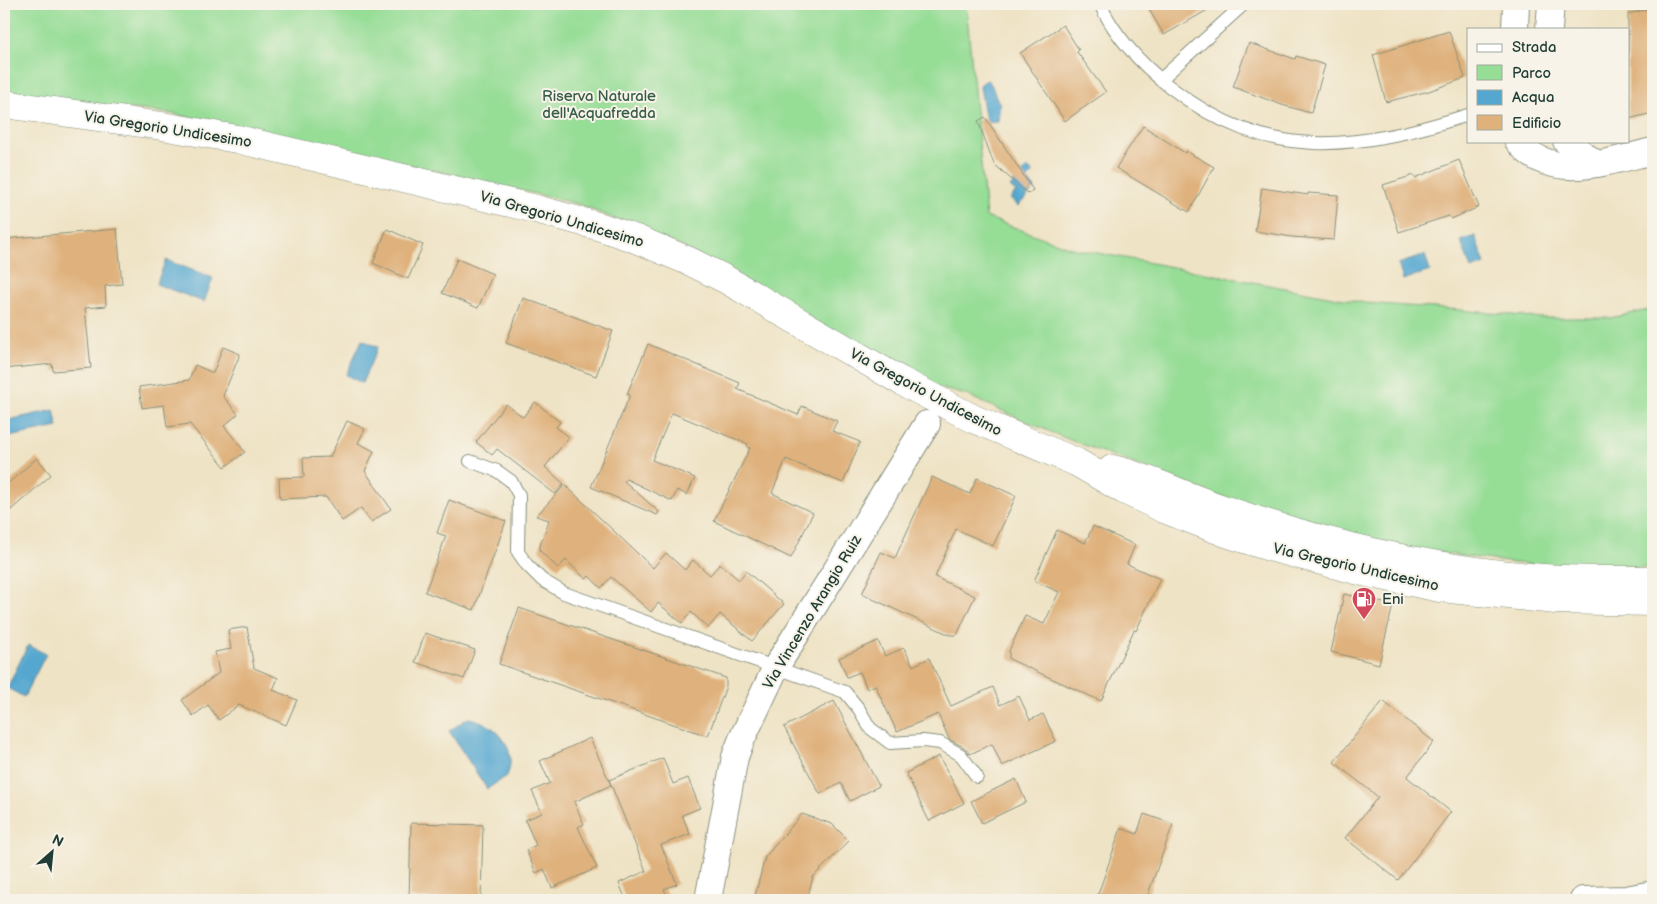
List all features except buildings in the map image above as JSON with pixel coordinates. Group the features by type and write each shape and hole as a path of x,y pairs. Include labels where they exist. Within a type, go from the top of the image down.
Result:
{"street":[{"path":"1515,28 1516,4"},
{"path":"1549,28 1551,4"},
{"name":"Via Gregorio Undicesimo","path":"4,104 162,126 237,139 536,209 636,239 725,279 877,368 952,408 1000,431 1076,462 1124,490 1194,521 1266,546 1363,572 1421,585 1556,600 1653,602"},
{"path":"1519,142 1535,158 1547,163 1572,167 1596,164 1653,151"},
{"path":"1567,142 1596,164"},
{"name":"Via Vincenzo Arangio Ruiz","path":"708,900 735,757 741,741 776,667 927,424"},
{"name":"Via Gregorio Undicesimo","path":"1076,462 1133,474 1233,513 1284,529 1410,560 1491,573 1523,576 1653,580"},
{"path":"1583,900 1626,898 1653,894"}],"lane":[{"path":"1100,4 1117,33 1160,80 1195,106 1241,129 1286,141 1324,144 1378,138 1410,132 1467,116"},
{"path":"1160,80 1244,4"},
{"path":"470,461 497,471 511,481 519,495 518,552 527,565 542,580 564,593 845,692 859,709 870,728 890,743 924,741 940,744 961,755 976,777"}],"green space":[{"name":"Riserva Naturale dell'Acquafredda","path":"4,4 966,4 986,217 1071,248 1365,303 1542,318 1610,318 1653,309 1653,567 1599,569 1514,563 1405,548 1313,527 1216,495 1060,436 966,395 931,386 683,247 578,204 306,140 168,113 4,94"}],"water":[{"path":"987,80 990,82 1000,103 998,121 988,122 986,120 980,87"},
{"path":"1027,168 1033,173 1027,180 1035,188 1018,206 1010,199 1016,192 1010,187"},
{"path":"1475,236 1485,264 1471,269 1461,241"},
{"path":"1425,255 1430,271 1403,280 1398,264"},
{"path":"166,260 213,278 204,302 156,284"},
{"path":"362,340 378,347 362,383 346,375"},
{"path":"54,410 58,427 4,438 4,421"},
{"path":"28,645 46,654 24,697 7,688"},
{"path":"468,718 478,720 496,731 507,746 510,756 507,776 487,789 449,731"}],"place":[{"name":"Eni","path":"1364,620"}]}
